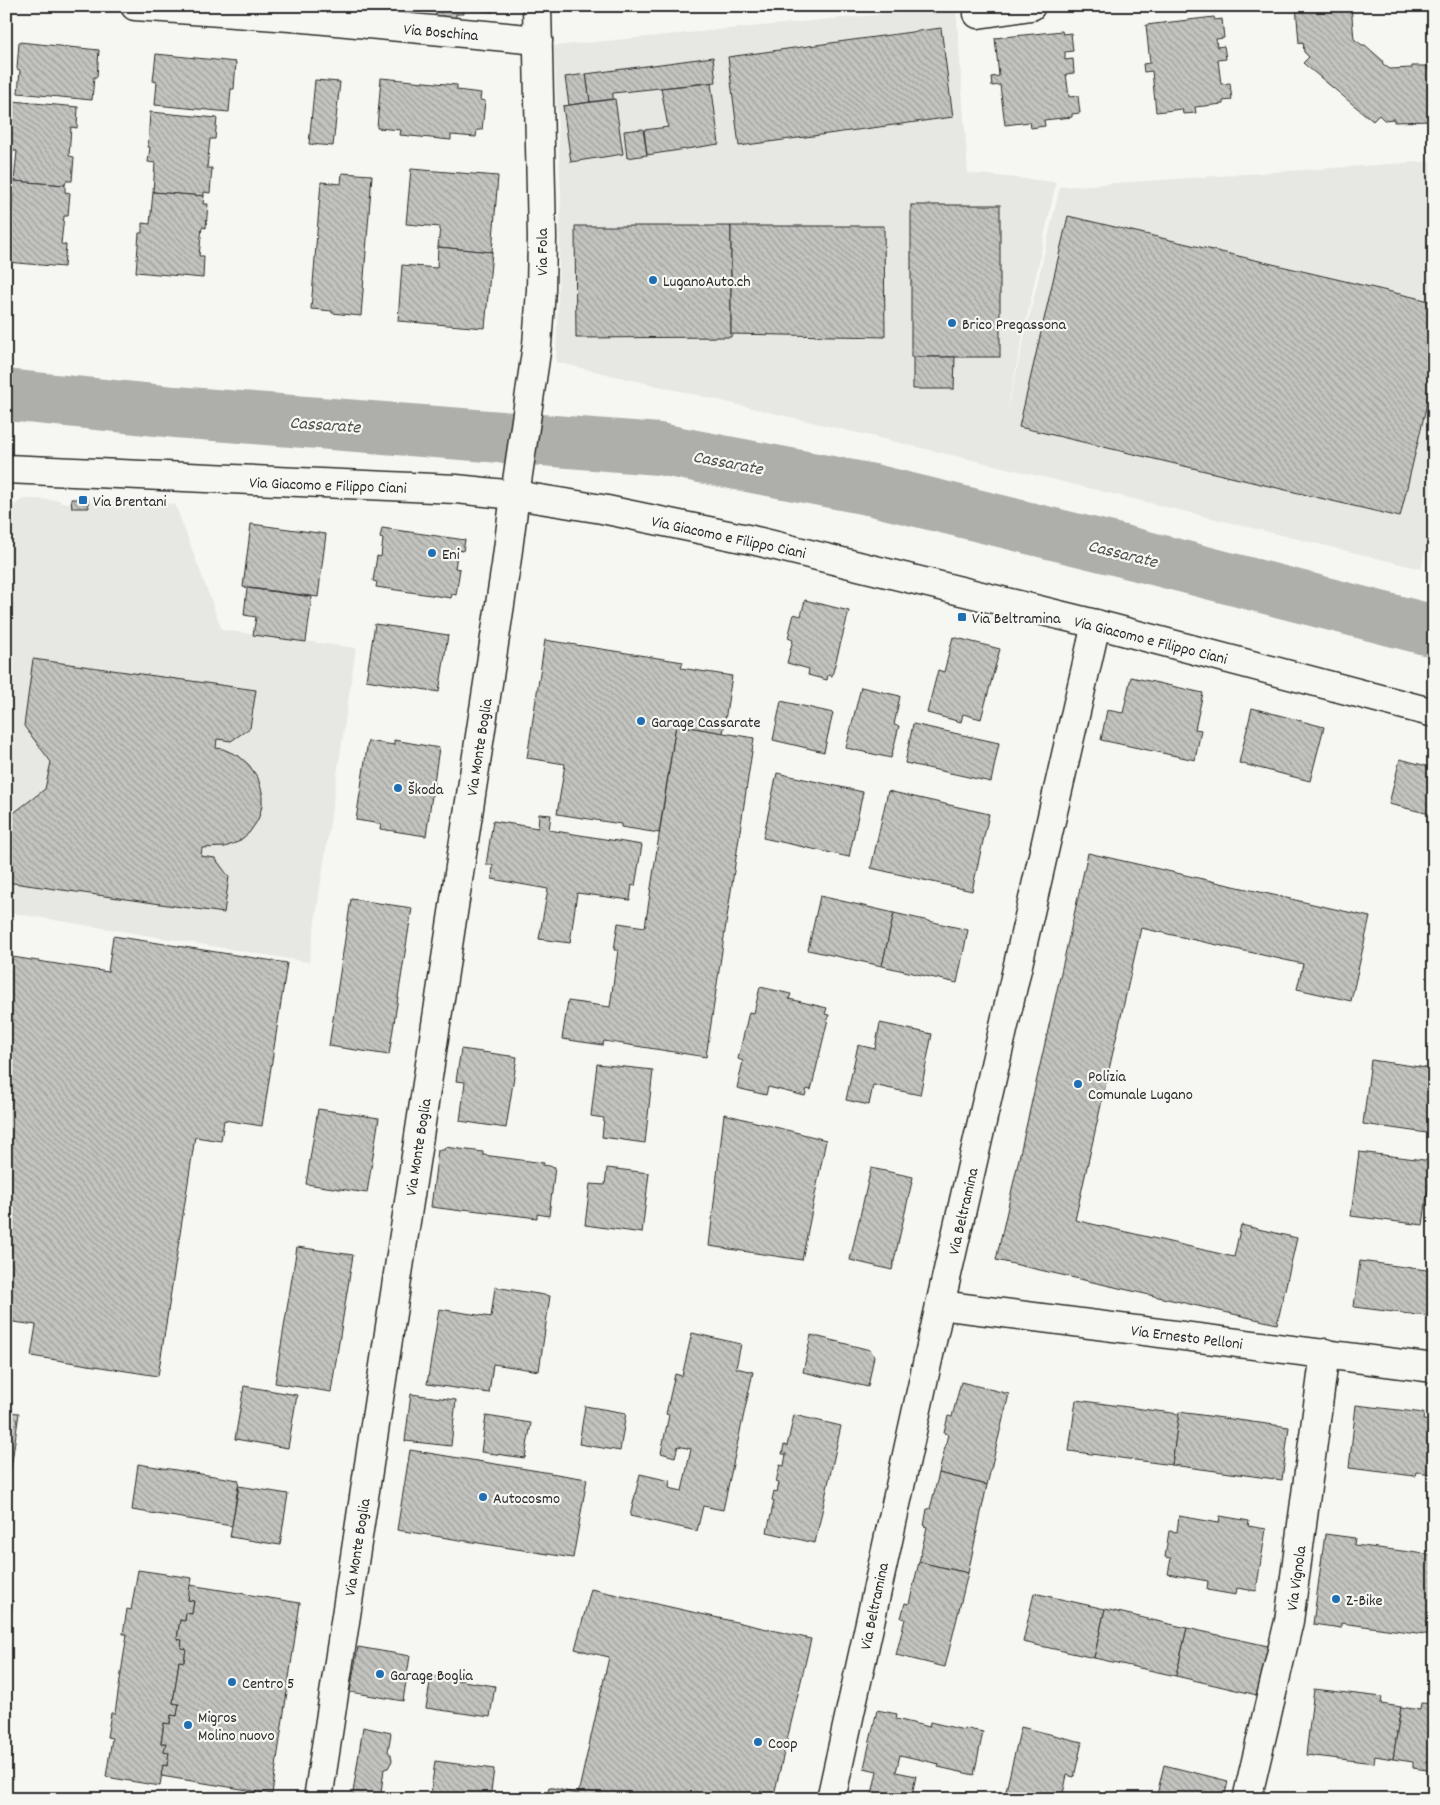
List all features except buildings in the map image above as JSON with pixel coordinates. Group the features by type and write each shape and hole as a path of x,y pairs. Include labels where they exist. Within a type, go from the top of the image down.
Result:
{"street":[{"name":"Via Boschina","path":"135,6 304,18 538,40"},
{"name":"Via Fola","path":"517,484 537,345 541,290 542,238 537,6"},
{"path":"978,14 1031,6"},
{"name":"Via Giacomo e Filippo Ciani","path":"6,469 431,488 517,484 602,509 752,540 1096,624 1434,713"},
{"name":"Via Monte Boglia","path":"318,1799 517,484"},
{"name":"Via Beltramina","path":"831,1799 940,1305 1096,624"},
{"name":"Via Ernesto Pelloni","path":"940,1305 1434,1368"},
{"name":"Via Vignola","path":"1247,1799 1289,1622 1325,1353"}],"shaded area":[{"path":"956,7 968,173 1056,182 1004,424 1060,187 1434,161 1434,515 1421,569 994,465 556,362 561,197 554,46"},
{"path":"21,500 60,500 60,503 71,503 71,509 90,509 91,501 175,504 222,630 356,648 309,962 6,912 6,529 8,515 13,506"}],"waterway":[{"name":"Cassarate","path":"6,395 175,412 659,449 873,490 1111,548 1434,631"}],"place":[{"name":"LuganoAuto.ch","path":"653,280"},
{"name":"Brico Pregassona","path":"952,323"},
{"name":"Via Brentani","path":"83,500"},
{"name":"Eni","path":"432,553"},
{"name":"Via Beltramina","path":"962,617"},
{"name":"Garage Cassarate","path":"641,721"},
{"name":"Škoda","path":"398,788"},
{"name":"Polizia Comunale Lugano","path":"1078,1084"},
{"name":"Autocosmo","path":"483,1497"},
{"name":"Z-Bike","path":"1336,1599"},
{"name":"Garage Boglia","path":"380,1674"},
{"name":"Centro 5","path":"232,1682"},
{"name":"Migros Molino nuovo","path":"188,1725"},
{"name":"Coop","path":"758,1742"}]}
